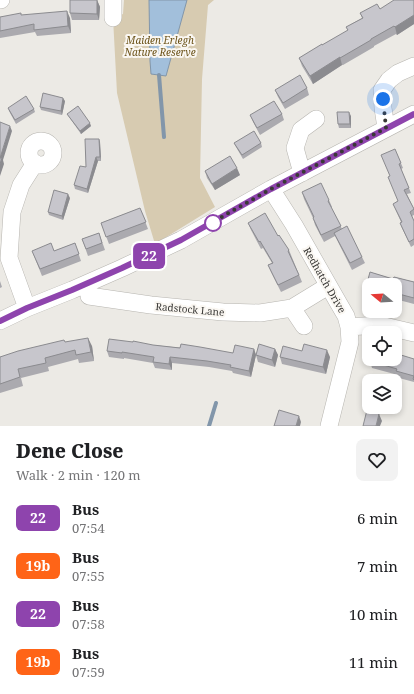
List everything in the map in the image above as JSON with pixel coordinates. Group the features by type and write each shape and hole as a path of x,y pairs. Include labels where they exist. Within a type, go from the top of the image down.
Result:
{"street":[{"path":"113,0 113,18"},
{"path":"386,128 382,90 389,80 398,73 414,66"},
{"path":"0,320 86,284 175,243 271,189 414,114"},
{"path":"302,173 295,148 301,130 316,119"},
{"path":"27,308 9,258 12,212 21,185 35,163"},
{"name":"Redhatch Drive","path":"271,189 294,225 346,316 349,327 350,342 329,426"},
{"name":"Radstock Lane","path":"89,296 151,305 223,312 260,313 292,308 328,286"},
{"path":"292,308 304,326"},
{"path":"349,327 380,325 414,333"}],"green space":[{"name":"Maiden Erlegh Nature Reserve","path":"124,0 214,0 208,5 202,79 200,178 215,207 155,244 145,211 117,93 113,18 123,14"}],"water":[{"path":"149,0 187,0 166,76 151,74"}],"building":[{"path":"70,0 97,0 97,14 70,13"},
{"path":"394,0 414,0 414,15 340,57 310,76 299,58 348,30 346,27 363,18 360,13 377,4 380,9"},
{"path":"67,11 68,26 34,30 34,24 0,31 0,17 21,13 21,15"},
{"path":"300,75 307,88 283,103 275,90"},
{"path":"43,93 63,98 61,111 40,107"},
{"path":"26,96 34,109 15,120 8,108"},
{"path":"274,101 282,114 257,128 250,115"},
{"path":"78,106 90,123 80,131 67,114"},
{"path":"337,112 349,112 350,124 338,124"},
{"path":"0,122 10,126 0,158"},
{"path":"254,131 261,143 242,155 234,143"},
{"path":"85,139 99,139 100,157 96,157 87,189 74,185 80,166 86,167"},
{"path":"395,149 401,163 399,164 409,188 404,190 414,209 410,212 414,221 414,239 409,242 400,223 402,222 393,204 398,201 381,155"},
{"path":"230,156 237,168 212,184 205,171"},
{"path":"321,183 329,200 328,201 341,226 321,235 302,192"},
{"path":"54,190 68,194 62,216 48,212"},
{"path":"140,208 146,222 106,237 101,223"},
{"path":"265,213 278,236 279,235 289,250 288,251 299,275 278,285 268,265 273,263 248,223"},
{"path":"347,226 362,257 350,263 334,233"},
{"path":"99,233 102,243 86,249 82,239"},
{"path":"51,243 54,251 75,243 79,254 40,269 32,251"},
{"path":"370,272 390,278 368,278"},
{"path":"402,279 414,282 414,298 402,295"},
{"path":"88,338 91,352 76,355 75,350 45,358 46,363 18,369 20,377 0,384 0,357 64,340 65,342"},
{"path":"109,339 180,348 181,344 233,353 235,345 254,349 249,371 230,367 231,365 170,357 169,364 153,362 154,357 107,351"},
{"path":"259,344 275,349 272,360 256,355"},
{"path":"304,344 327,350 323,367 280,357 283,346 302,351"},
{"path":"402,355 414,359 414,376 396,371 397,369 387,366 402,366"},
{"path":"279,410 299,416 296,426 274,426"},
{"path":"366,414 379,414 376,426 363,426"}],"waterway":[{"path":"159,75 164,137"},
{"path":"209,426 216,403"}],"bus line":[{"name":"22","path":"0,321 122,268 188,237 271,189 414,114"}],"route":[{"path":"213,223 211,223 271,189 386,128 383,99"}]}
